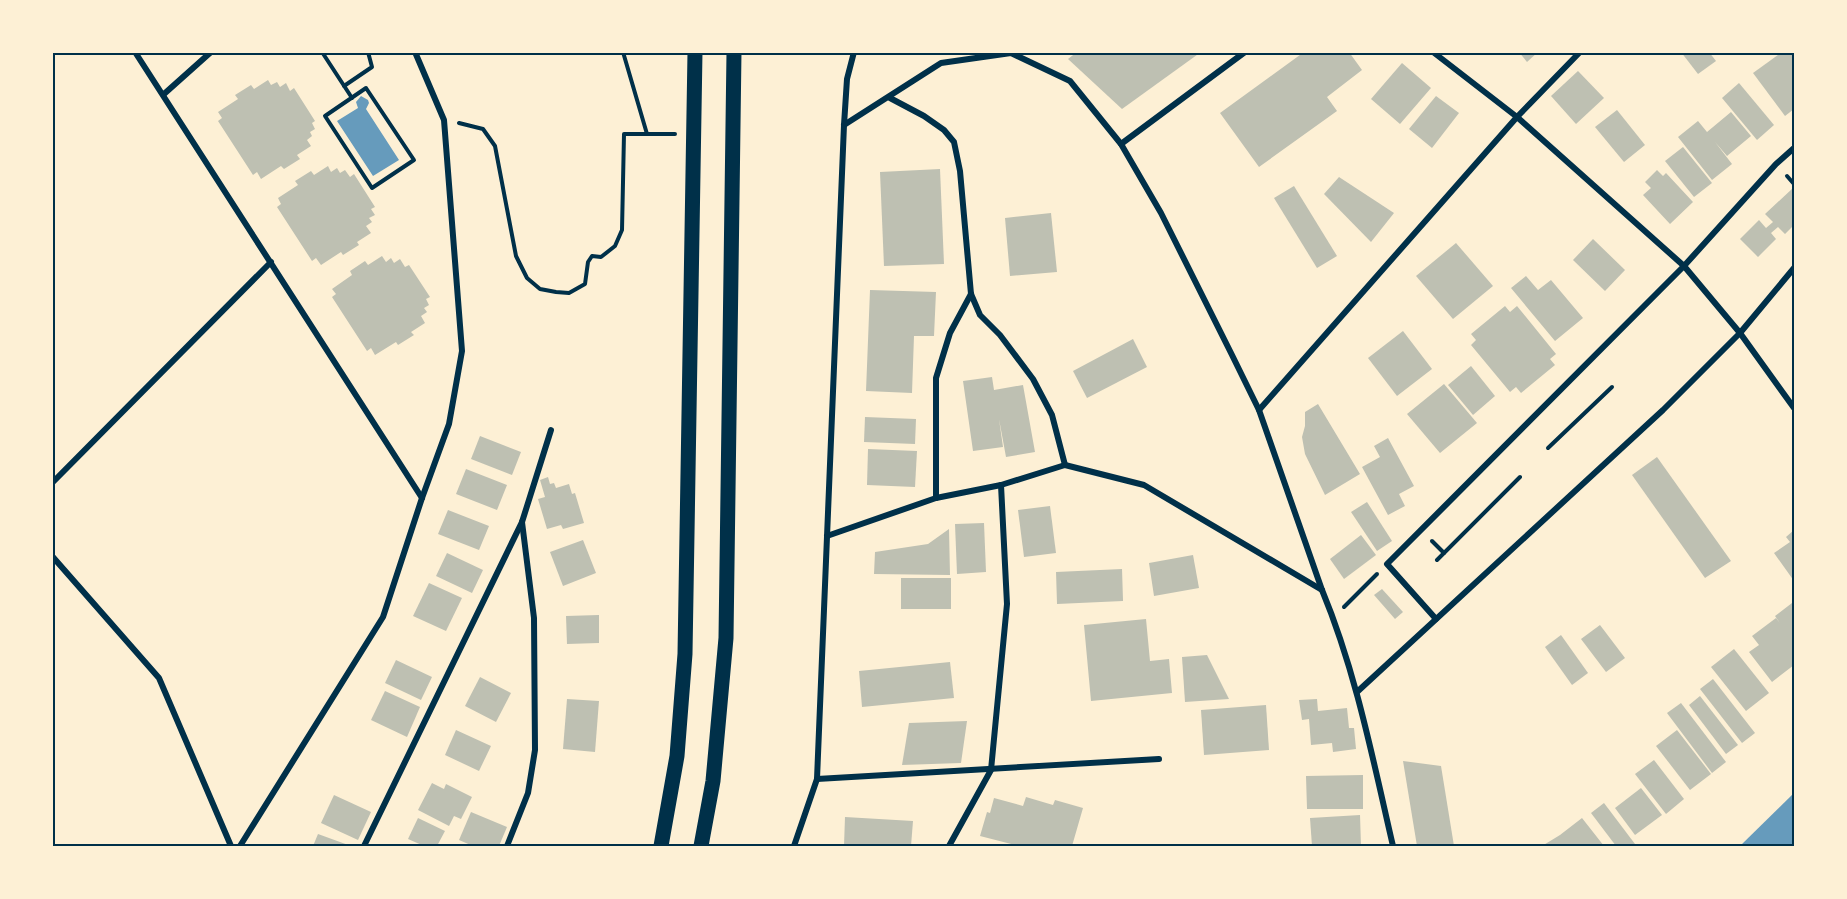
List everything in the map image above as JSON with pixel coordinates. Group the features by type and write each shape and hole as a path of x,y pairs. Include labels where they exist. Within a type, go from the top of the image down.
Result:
{"main road":[{"path":"661,846 677,756 685,654 695,52"},
{"path":"701,846 713,781 726,638 734,52"}],"street":[{"path":"135,52 422,498"},
{"path":"164,94 211,52"},
{"path":"240,846 383,617 449,424 462,351 444,120 415,52"},
{"path":"794,846 817,779 844,125 847,79 854,52"},
{"path":"1121,144 1245,52"},
{"path":"1433,52 1517,117 1684,266 1740,333 1794,408"},
{"path":"1259,410 1517,117 1580,52"},
{"path":"844,125 890,98 941,63 1011,53 1070,81 1121,144 1161,213 1259,410 1357,692 1394,846"},
{"path":"890,98 924,116 944,130 954,142 960,171 971,294 980,315 1000,335 1033,379 1052,416 1065,465"},
{"path":"1436,619 1387,564 1684,266 1776,164 1794,148"},
{"path":"52,483 271,262"},
{"path":"1357,692 1663,410 1740,333 1794,268"},
{"path":"936,498 936,378 950,333 971,294"},
{"path":"364,846 522,522 551,430"},
{"path":"827,536 936,498 1001,485 1065,465 1144,485 1322,591"},
{"path":"949,846 991,770 1007,604 1001,485"},
{"path":"507,846 528,793 535,750 534,618 522,522"},
{"path":"52,556 159,678 231,846"},
{"path":"817,779 1159,759"}],"path":[{"path":"322,52 352,98"},
{"path":"344,86 372,68 368,52"},
{"path":"623,52 647,134"},
{"path":"366,88 414,160 372,188 325,116 352,98 366,88"},
{"path":"444,120 483,129 495,146 516,256 527,278 540,289 555,292 569,292 585,284 588,262 592,256 601,257 615,246 622,230 624,134 694,135"},
{"path":"1548,448 1612,387"},
{"path":"1437,560 1520,477"},
{"path":"1333,618 1387,564"}],"water":[{"path":"361,96 368,100 366,109 399,160 373,176 337,121 358,108 356,102"},
{"path":"1794,793 1794,846 1740,846"}],"building":[{"path":"1077,52 1201,52 1122,109 1068,59"},
{"path":"1304,52 1349,52 1362,70 1327,97 1337,111 1259,167 1220,113"},
{"path":"1519,52 1538,52 1527,62"},
{"path":"1681,52 1709,52 1716,61 1698,74"},
{"path":"1782,52 1794,52 1794,109 1785,116 1753,73"},
{"path":"1402,63 1431,88 1400,124 1371,99"},
{"path":"1578,71 1604,98 1576,124 1551,96"},
{"path":"268,80 271,85 277,82 280,87 286,83 290,91 294,88 315,121 312,123 315,129 310,132 312,136 307,140 311,146 297,155 300,159 284,169 281,166 261,179 257,172 253,175 218,121 222,118 218,112 238,99 235,95 251,85 254,89"},
{"path":"1739,83 1774,125 1757,140 1722,98"},
{"path":"1436,96 1459,113 1432,148 1409,129"},
{"path":"1617,110 1645,145 1624,162 1595,127"},
{"path":"1731,112 1751,136 1727,156 1715,142 1732,164 1712,180 1678,137 1698,121 1707,132"},
{"path":"1683,147 1712,183 1694,197 1665,161"},
{"path":"328,166 331,172 337,168 340,173 345,170 350,177 354,174 375,207 371,209 375,215 369,218 372,222 366,226 371,233 357,242 359,245 343,255 341,252 321,265 316,258 312,261 277,207 281,204 278,198 298,185 295,181 311,171 314,175"},
{"path":"940,169 944,264 884,266 880,172"},
{"path":"1657,170 1663,176 1666,173 1693,202 1670,224 1643,195 1651,188 1645,182"},
{"path":"1339,177 1394,213 1371,242 1324,194"},
{"path":"1294,186 1337,256 1317,268 1274,198"},
{"path":"1793,188 1794,225 1785,234 1778,227 1771,233 1776,239 1758,257 1740,239 1759,220 1766,228 1773,222 1765,214"},
{"path":"1051,213 1057,272 1010,276 1005,218"},
{"path":"1593,239 1625,270 1605,291 1573,260"},
{"path":"1456,243 1493,286 1453,319 1416,276"},
{"path":"382,256 386,262 391,258 394,263 400,259 405,267 409,265 430,297 426,299 429,305 424,308 427,312 421,316 425,323 411,332 414,335 398,345 396,342 375,355 371,348 367,351 332,297 336,294 332,289 352,275 350,271 365,261 368,265"},
{"path":"1526,276 1538,290 1551,280 1583,318 1555,341 1511,288"},
{"path":"870,290 936,292 934,336 914,336 912,393 866,391"},
{"path":"1505,306 1510,312 1517,306 1556,354 1550,359 1555,365 1521,393 1516,387 1510,392 1471,345 1476,340 1471,334"},
{"path":"1403,331 1432,369 1397,396 1368,358"},
{"path":"1133,339 1147,367 1087,398 1073,371"},
{"path":"1471,366 1495,396 1473,415 1448,385"},
{"path":"992,377 994,390 1023,385 1035,452 1006,457 999,419 1003,447 973,451 963,381"},
{"path":"1444,384 1477,423 1440,453 1407,414"},
{"path":"1318,404 1360,474 1325,495 1305,454 1302,437 1305,412"},
{"path":"865,417 916,419 915,444 864,442"},
{"path":"480,436 521,452 512,475 471,459"},
{"path":"1388,438 1414,486 1399,494 1405,506 1388,515 1362,467 1380,457 1374,446"},
{"path":"868,449 917,451 915,487 867,485"},
{"path":"1657,457 1731,561 1705,578 1632,475"},
{"path":"466,469 507,485 497,510 456,494"},
{"path":"548,477 550,484 554,483 556,488 569,484 572,494 575,493 584,523 563,529 561,525 547,529 538,499 545,497 540,480"},
{"path":"1367,502 1392,541 1377,551 1351,512"},
{"path":"1050,506 1056,553 1024,557 1018,510"},
{"path":"448,510 489,526 479,550 438,534"},
{"path":"984,523 986,572 957,574 955,524"},
{"path":"949,529 950,575 874,574 875,552 928,544"},
{"path":"1794,530 1794,581 1774,553 1790,542 1786,537"},
{"path":"1361,535 1376,555 1344,579 1330,559"},
{"path":"583,540 596,573 563,586 550,552"},
{"path":"447,553 483,570 472,593 436,576"},
{"path":"1193,555 1199,588 1154,596 1149,563"},
{"path":"1122,569 1123,601 1057,604 1056,572"},
{"path":"901,578 951,578 951,609 901,609"},
{"path":"429,583 462,598 446,631 413,616"},
{"path":"1382,589 1403,612 1395,619 1374,595"},
{"path":"1792,603 1794,606 1794,665 1772,682 1749,652 1759,645 1752,636 1776,618 1780,623 1775,616"},
{"path":"599,615 599,643 567,644 566,616"},
{"path":"1146,619 1150,661 1169,659 1172,693 1091,701 1084,625"},
{"path":"1600,625 1625,658 1606,672 1581,639"},
{"path":"1561,635 1588,673 1572,685 1545,647"},
{"path":"1734,649 1769,693 1746,711 1711,667"},
{"path":"1207,655 1229,699 1185,702 1182,657"},
{"path":"396,660 432,677 421,700 385,683"},
{"path":"950,662 954,698 862,707 859,671"},
{"path":"480,677 511,693 496,722 465,706"},
{"path":"1713,679 1755,733 1742,743 1700,689"},
{"path":"385,691 420,707 407,737 371,720"},
{"path":"1700,696 1738,745 1726,754 1689,705"},
{"path":"567,699 599,701 595,752 563,749"},
{"path":"1317,699 1318,711 1347,708 1349,728 1354,728 1356,749 1333,752 1332,743 1311,745 1309,719 1302,720 1299,700"},
{"path":"1681,703 1726,762 1712,773 1667,713"},
{"path":"1266,705 1269,750 1204,755 1201,710"},
{"path":"967,721 961,763 902,765 909,723"},
{"path":"456,730 491,746 479,771 445,755"},
{"path":"1677,730 1711,774 1690,790 1656,746"},
{"path":"1654,760 1684,799 1666,814 1635,774"},
{"path":"1403,761 1441,766 1454,846 1417,846"},
{"path":"1363,775 1363,809 1307,809 1306,776"},
{"path":"432,783 444,789 446,784 472,797 461,819 454,816 449,826 418,810"},
{"path":"1641,788 1662,815 1635,835 1615,808"},
{"path":"334,795 371,812 358,840 321,823"},
{"path":"1026,797 1053,805 1055,800 1083,808 1072,846 1019,846 980,836 994,798 1023,806"},
{"path":"1604,803 1635,844 1633,846 1616,846 1591,813"},
{"path":"471,812 507,827 499,846 473,846 459,840"},
{"path":"1360,815 1361,846 1312,846 1310,818"},
{"path":"845,817 913,821 911,846 844,846"},
{"path":"418,818 445,831 437,846 424,846 408,839"},
{"path":"1582,818 1604,846 1542,846 1560,835"},
{"path":"318,834 351,846 313,846"}]}
